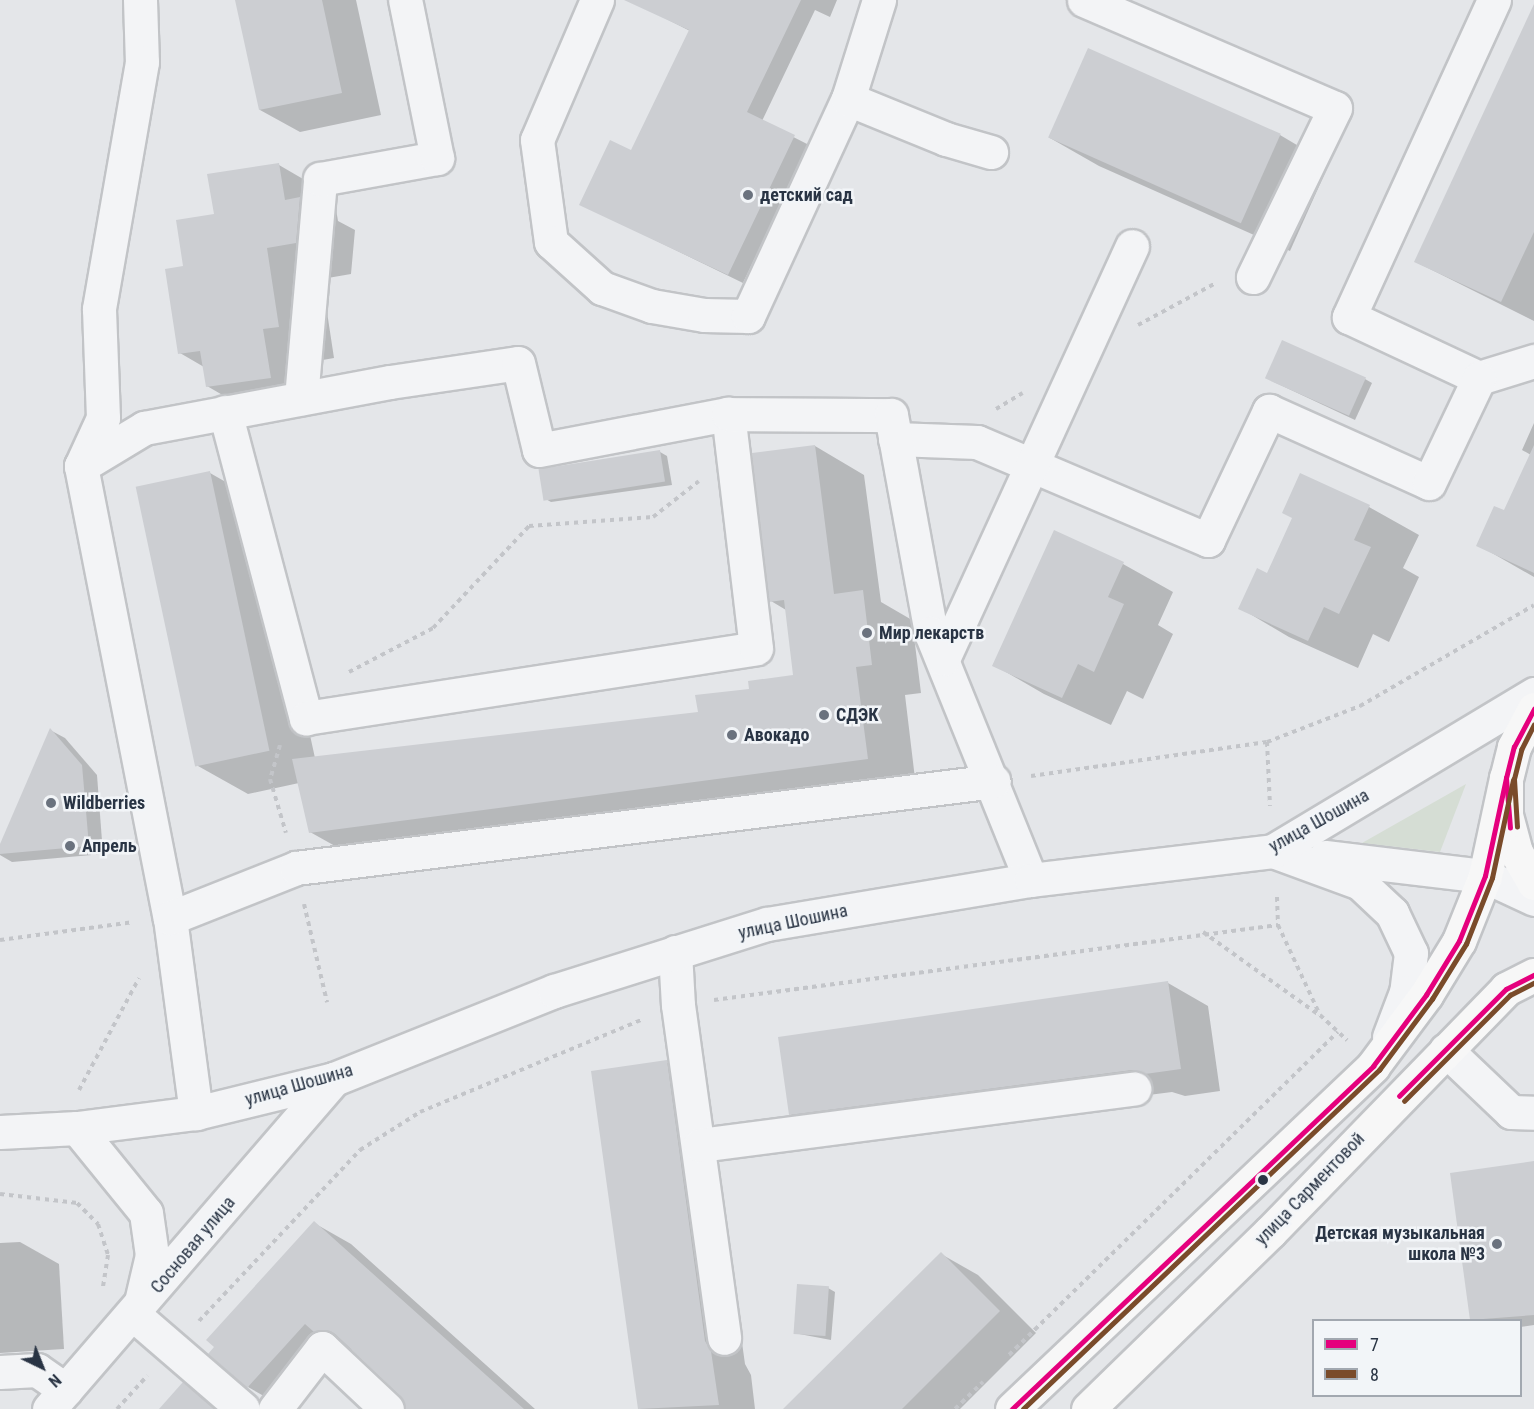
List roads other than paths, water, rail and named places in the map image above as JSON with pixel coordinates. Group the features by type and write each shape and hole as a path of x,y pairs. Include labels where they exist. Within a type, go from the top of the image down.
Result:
{"main road":[{"path":"1012,1409 1372,1066 1426,996 1459,940 1485,876 1514,747 1534,709"},
{"path":"1506,778 1509,824 1516,852 1534,883"},
{"name":"улица Сарментовой","path":"1088,1409 1270,1232 1506,989 1534,975"}],"street":[{"path":"140,0 142,62 99,309 103,418 81,466 170,918 196,1113"},
{"path":"301,398 320,179 437,158 405,0"},
{"path":"597,0 537,140 551,242 602,288 652,306 704,315 748,316 848,99 879,0"},
{"path":"1084,0 1335,108 1253,277"},
{"path":"1494,0 1349,317 1479,378 1534,361"},
{"path":"848,99 946,139 991,152"},
{"path":"943,659 1132,246"},
{"path":"81,466 144,428 301,398 518,363 539,450 728,414 891,415 931,633 994,781 1031,880"},
{"path":"895,439 977,442 1208,540 1269,411 1429,483 1479,378"},
{"path":"225,412 306,718 756,648 728,414"},
{"name":"улица Шошина","path":"0,1132 76,1114 196,1113 334,1079 554,991 767,924 1031,880 1273,851 1534,694"},
{"path":"170,918 296,868 994,781"},
{"path":"1273,851 1485,876 1534,899"},
{"path":"1273,851 1360,884 1392,913 1410,953 1406,992 1396,1025 1372,1066"},
{"path":"675,952 678,1005 700,1145 724,1338"},
{"path":"1446,1050 1511,1112 1534,1113"},
{"name":"Сосновая улица","path":"58,1399 334,1079"},
{"path":"700,1145 1134,1089"},
{"path":"76,1114 146,1213 152,1255 137,1310 243,1409"},
{"path":"275,1409 322,1348 387,1409"},
{"path":"0,1372 37,1370 58,1399"}],"place":[{"name":"детский сад","path":"748,195"},
{"name":"Мир лекарств","path":"867,633"},
{"name":"СДЭК","path":"824,715"},
{"name":"Авокадо","path":"732,735"},
{"name":"Wildberries","path":"51,803"},
{"name":"Апрель","path":"70,846"},
{"name":"Детская музыкальная школа №3","path":"1497,1244"}]}
